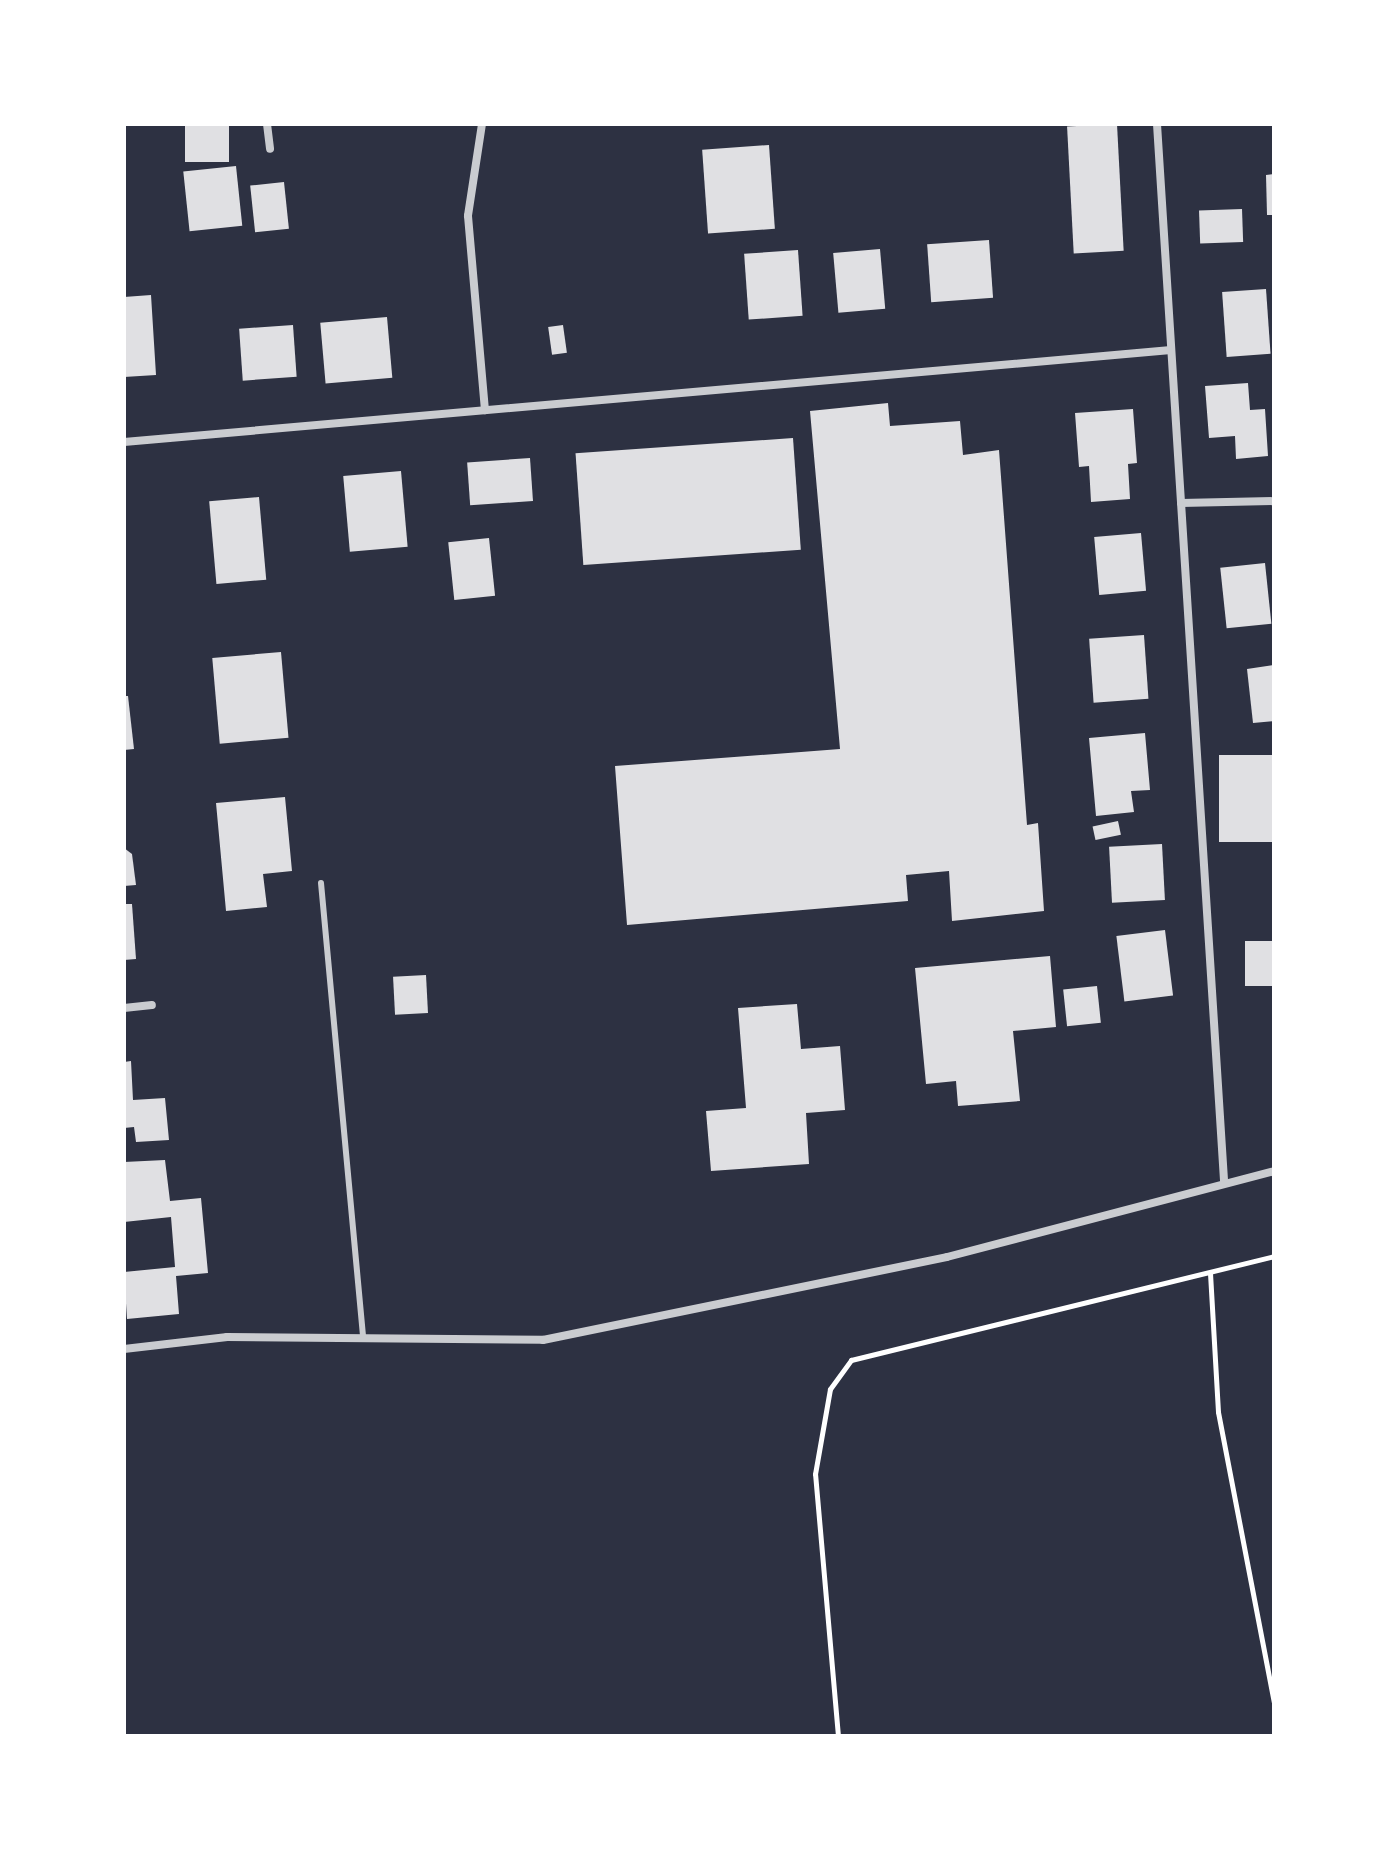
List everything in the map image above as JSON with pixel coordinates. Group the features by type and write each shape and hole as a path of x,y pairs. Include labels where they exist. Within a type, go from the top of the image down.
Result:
{"street":[{"path":"267,124 270,149"},
{"path":"482,124 468,216 485,410"},
{"path":"1157,124 1224,1181"},
{"path":"124,442 1171,350"},
{"path":"1181,503 1274,501"},
{"path":"124,1008 152,1005"},
{"path":"124,1349 227,1337 543,1340 947,1257 1224,1181 1274,1171"}],"lane":[{"path":"321,883 363,1336"}],"path":[{"path":"838,1736 815,1474 830,1389 851,1360 1274,1256"},
{"path":"1210,1273 1218,1412 1274,1702"}],"building":[{"path":"185,124 229,124 229,162 185,162"},
{"path":"1117,124 1124,251 1074,253 1067,127"},
{"path":"769,145 775,229 708,233 702,150"},
{"path":"236,166 242,226 190,231 183,172"},
{"path":"1274,174 1274,215 1267,215 1266,175"},
{"path":"284,182 289,229 255,232 250,186"},
{"path":"1242,209 1243,242 1200,243 1199,211"},
{"path":"989,240 993,298 931,302 927,244"},
{"path":"880,249 885,309 838,313 833,253"},
{"path":"798,250 803,316 749,320 744,254"},
{"path":"1266,289 1271,354 1227,357 1222,292"},
{"path":"151,295 156,375 124,377 124,297"},
{"path":"387,317 392,378 326,384 320,323"},
{"path":"293,325 297,377 243,381 239,329"},
{"path":"563,325 567,353 552,355 548,327"},
{"path":"1248,383 1250,410 1265,409 1268,456 1236,459 1235,436 1209,438 1205,386"},
{"path":"888,403 890,426 960,421 963,455 999,450 1027,825 1038,823 1044,911 952,921 949,871 906,875 908,901 627,925 615,766 840,749 810,411"},
{"path":"1133,409 1137,463 1128,464 1130,499 1091,502 1089,466 1079,467 1075,413"},
{"path":"793,438 801,550 583,565 576,453"},
{"path":"530,458 533,501 470,505 467,462"},
{"path":"401,471 408,547 350,552 343,476"},
{"path":"259,497 266,580 216,584 209,501"},
{"path":"1141,533 1146,591 1099,595 1094,537"},
{"path":"489,538 495,596 454,600 448,542"},
{"path":"1265,563 1271,624 1227,628 1220,568"},
{"path":"1144,635 1148,699 1094,703 1089,639"},
{"path":"281,652 288,738 220,744 212,658"},
{"path":"1274,665 1274,721 1253,723 1247,669"},
{"path":"124,696 128,696 134,749 124,750"},
{"path":"1145,733 1150,790 1131,791 1134,812 1096,816 1089,738"},
{"path":"1219,755 1274,755 1274,842 1219,842"},
{"path":"285,797 292,871 263,874 267,907 226,911 216,803"},
{"path":"1118,821 1121,835 1095,840 1093,826"},
{"path":"1162,844 1165,900 1112,903 1109,847"},
{"path":"124,848 132,854 136,885 124,886"},
{"path":"124,904 132,904 136,959 124,960"},
{"path":"1165,930 1173,996 1124,1001 1116,936"},
{"path":"1245,941 1274,941 1274,986 1245,986"},
{"path":"1050,956 1056,1027 1013,1031 1020,1101 958,1106 956,1081 926,1084 915,968"},
{"path":"426,975 428,1013 395,1015 393,977"},
{"path":"1097,986 1101,1023 1067,1026 1063,990"},
{"path":"797,1004 801,1049 840,1046 845,1110 806,1113 809,1164 711,1171 706,1111 746,1108 738,1008"},
{"path":"131,1061 133,1100 165,1098 169,1140 136,1142 134,1127 124,1128 124,1062"},
{"path":"165,1160 170,1201 201,1198 208,1273 176,1276 179,1314 127,1319 124,1272 175,1267 171,1217 124,1222 124,1162"}]}
